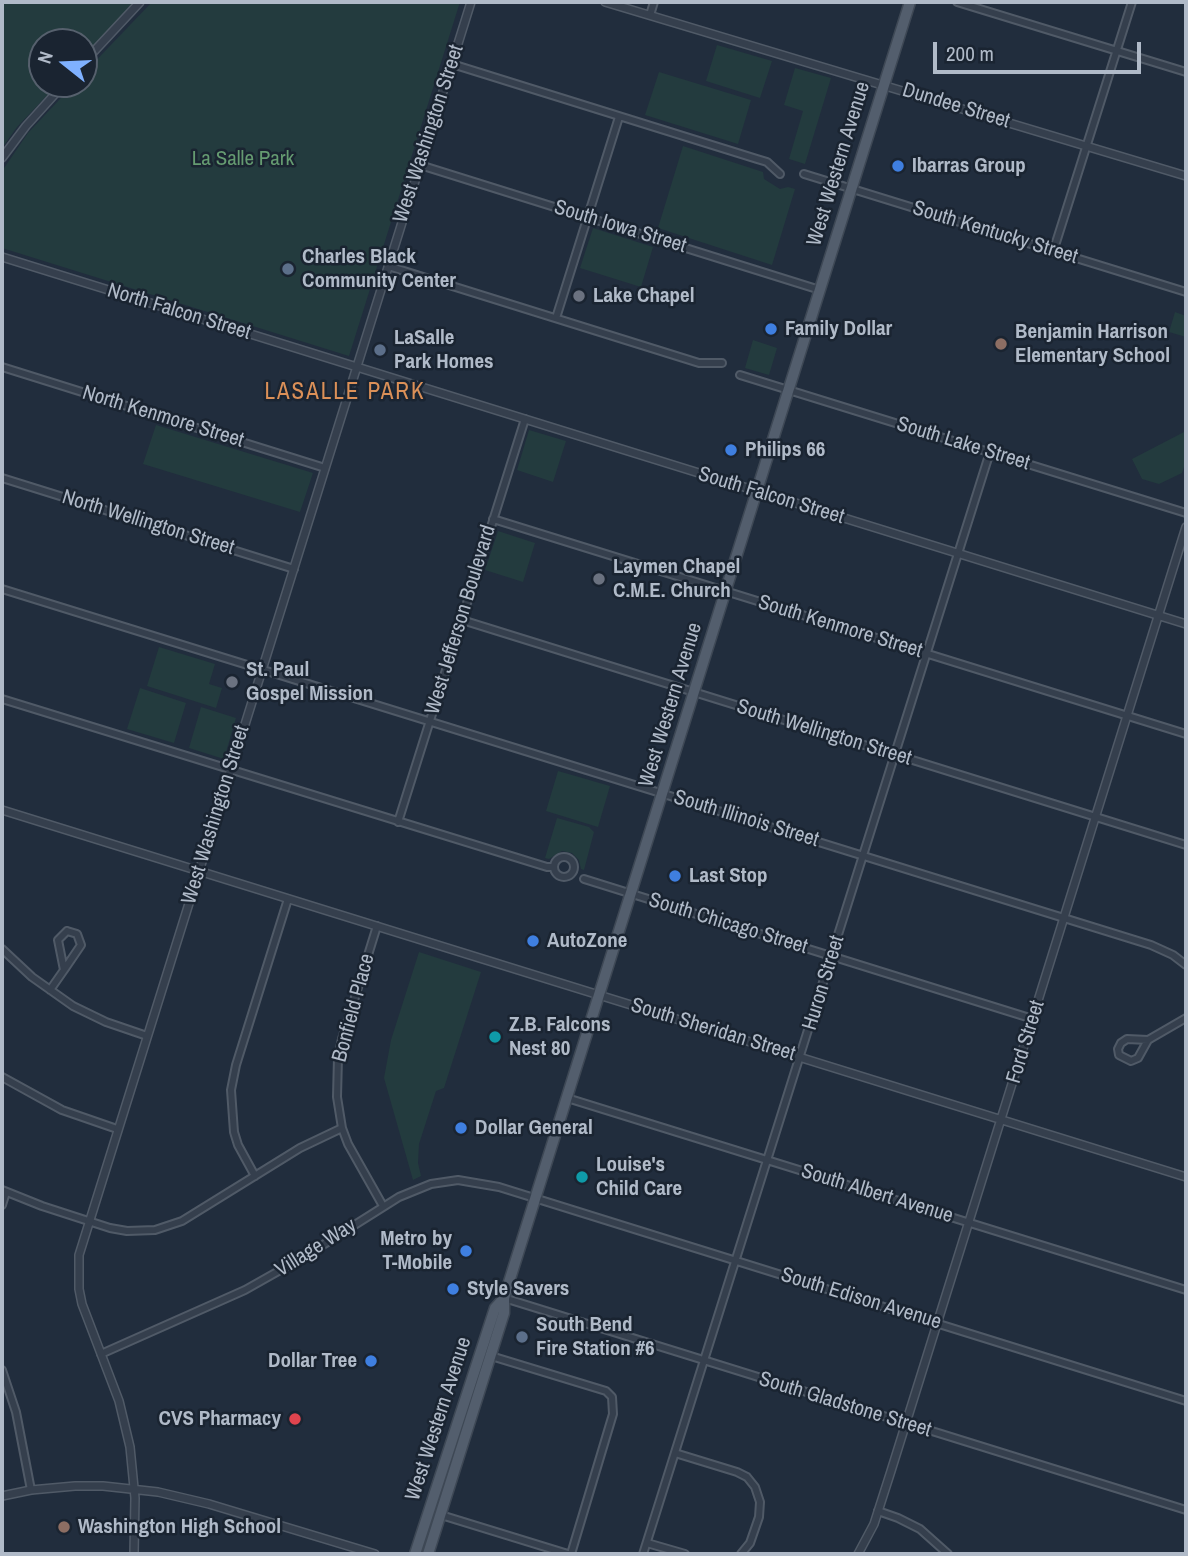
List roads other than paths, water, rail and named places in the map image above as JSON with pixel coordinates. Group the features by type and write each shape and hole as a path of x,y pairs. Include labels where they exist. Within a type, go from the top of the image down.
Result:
{"main road":[{"name":"West Western Avenue","path":"428,1554 504,1313 504,1298 910,2"},
{"name":"West Western Avenue","path":"415,1554 495,1308 504,1298"}],"street":[{"path":"98,47 140,2"},
{"name":"West Washington Street","path":"134,1554 134,1489 130,1447 123,1415 86,1319 79,1289 79,1255 471,2"},
{"name":"Dundee Street","path":"605,2 1186,176"},
{"path":"650,15 654,2"},
{"path":"957,2 1186,72"},
{"path":"1053,252 1132,2"},
{"path":"452,64 757,159 767,163 780,174"},
{"path":"2,158 51,98"},
{"path":"556,318 619,117"},
{"name":"South Iowa Street","path":"420,165 821,290"},
{"name":"South Kentucky Street","path":"804,174 1186,292"},
{"name":"North Falcon Street","path":"2,257 357,367"},
{"path":"388,266 699,363 722,363"},
{"name":"North Kenmore Street","path":"2,367 325,468"},
{"name":"South Falcon Street","path":"357,367 1186,624"},
{"name":"South Lake Street","path":"740,375 1186,513"},
{"name":"West Jefferson Boulevard","path":"398,822 525,419"},
{"name":"Huron Street","path":"643,1554 990,452"},
{"name":"North Wellington Street","path":"2,478 294,569"},
{"name":"South Kenmore Street","path":"493,519 1186,734"},
{"name":"Ford Street","path":"858,1554 878,1511 1186,527"},
{"name":"South Illinois Street","path":"2,589 1151,945 1173,955 1186,965"},
{"name":"South Wellington Street","path":"461,620 1186,845"},
{"path":"2,699 398,822 554,867"},
{"name":"South Sheridan Street","path":"2,810 1186,1177"},
{"name":"South Chicago Street","path":"584,879 1033,1019"},
{"path":"255,1176 234,1132 230,1090 288,899"},
{"name":"Bonfield Place","path":"377,926 347,1019 338,1058 337,1097 342,1128 353,1156 383,1206"},
{"path":"50,990 64,970 81,945 80,937 71,931 64,933 58,940 64,970"},
{"path":"2,949 19,967 50,990 98,1019 147,1036"},
{"path":"1147,1040 1138,1058 1131,1061 1119,1055 1121,1043 1127,1039 1147,1040 1186,1018"},
{"path":"2,1077 62,1110 117,1129"},
{"name":"South Albert Avenue","path":"567,1098 1186,1290"},
{"path":"2,1205 4,1191 42,1206 127,1231 162,1228 198,1213 315,1140 342,1128"},
{"name":"Village Way","path":"101,1354 245,1290 307,1255 383,1206 416,1189 458,1180 488,1184 536,1198"},
{"name":"South Edison Avenue","path":"536,1198 1186,1401"},
{"name":"South Gladstone Street","path":"504,1298 1186,1510"},
{"path":"441,1515 569,1554 613,1414 612,1396 606,1391 491,1356"},
{"path":"2,1370 16,1412 31,1490"},
{"path":"675,1453 737,1472 747,1477 755,1487 760,1502 759,1517 750,1543 741,1554"},
{"path":"2,1496 31,1490 84,1486 134,1489 209,1504 375,1554"},
{"path":"878,1511 920,1529 948,1554"},
{"path":"647,1543 685,1554"}],"place":[{"name":"Ibarras Group","path":"898,166"},
{"name":"Charles Black Community Center","path":"288,269"},
{"name":"Lake Chapel","path":"579,296"},
{"name":"Family Dollar","path":"771,329"},
{"name":"Benjamin Harrison Elementary School","path":"1001,344"},
{"name":"LaSalle Park Homes","path":"380,350"},
{"name":"Philips 66","path":"731,450"},
{"name":"Laymen Chapel C.M.E. Church","path":"599,579"},
{"name":"St. Paul Gospel Mission","path":"232,682"},
{"name":"Last Stop","path":"675,876"},
{"name":"AutoZone","path":"533,941"},
{"name":"Z.B. Falcons Nest 80","path":"495,1037"},
{"name":"Dollar General","path":"461,1128"},
{"name":"Louise's Child Care","path":"582,1177"},
{"name":"Metro by T-Mobile","path":"466,1251"},
{"name":"Style Savers","path":"453,1289"},
{"name":"South Bend Fire Station #6","path":"522,1337"},
{"name":"Dollar Tree","path":"371,1361"},
{"name":"CVS Pharmacy","path":"295,1419"},
{"name":"Washington High School","path":"64,1527"}],"district":[{"name":"LASALLE PARK","path":"345,393"}],"park label":[{"name":"La Salle Park","path":"243,159"}]}
